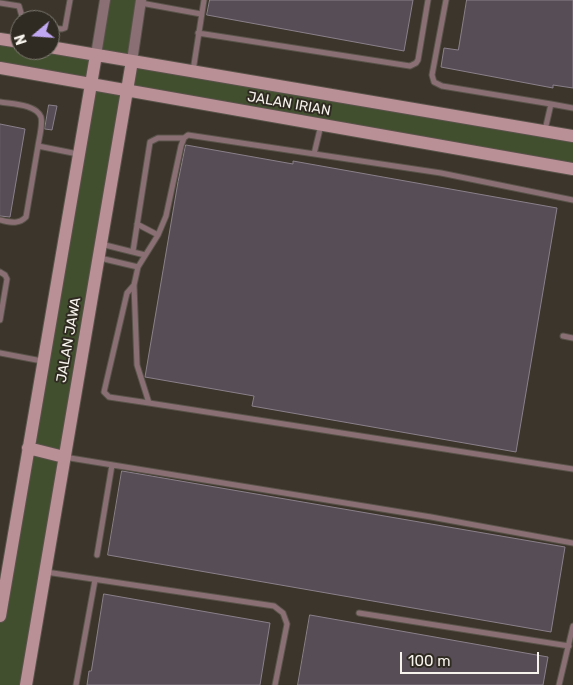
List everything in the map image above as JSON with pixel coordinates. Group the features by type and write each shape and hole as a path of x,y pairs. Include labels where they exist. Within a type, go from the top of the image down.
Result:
{"street":[{"name":"JALAN JAWA","path":"0,616 105,0"},
{"name":"JALAN JAWA","path":"26,685 128,91 141,1"},
{"name":"JALAN IRIAN","path":"60,49 573,136"},
{"name":"JALAN IRIAN","path":"0,68 573,169"},
{"path":"28,448 64,457"}],"lane":[{"path":"60,29 65,28 70,0"},
{"path":"193,71 204,0"},
{"path":"198,33 410,66 418,60 428,0"},
{"path":"446,0 432,75 436,84 573,108"},
{"path":"141,1 201,14"},
{"path":"2,5 20,3"},
{"path":"0,102 34,110 42,119 26,217 17,223 0,220"},
{"path":"545,131 550,104"},
{"path":"314,154 321,124"},
{"path":"133,251 150,142 158,138 184,138 188,135 441,173 573,200"},
{"path":"149,403 137,365 134,285 138,267 158,235 166,216 184,138"},
{"path":"38,146 78,154"},
{"path":"137,224 158,235"},
{"path":"101,244 145,255"},
{"path":"99,258 138,267"},
{"path":"0,272 7,279 0,320"},
{"path":"134,285 127,293 104,392 109,398 573,469"},
{"path":"563,336 573,338"},
{"path":"0,354 42,361"},
{"path":"64,457 431,517 573,543"},
{"path":"97,555 112,465"},
{"path":"45,572 274,606 283,613 287,624 275,685"},
{"path":"76,685 95,580"},
{"path":"359,612 569,646"},
{"path":"559,685 573,626"}],"green space":[{"path":"105,0 142,0 132,61 97,55 91,84 0,68 0,39 10,40 10,60 60,60 60,51 96,55"},
{"path":"132,61 573,136 573,168 128,91 26,685 0,685 0,616 91,84 128,90"}],"building":[{"path":"210,0 413,0 404,51 207,15"},
{"path":"467,0 573,0 573,88 553,85 553,88 441,67 444,48 458,50"},
{"path":"49,105 57,106 52,130 45,129"},
{"path":"0,124 25,129 10,217 0,216"},
{"path":"186,145 293,164 293,161 557,208 516,452 252,406 254,396 145,377"},
{"path":"122,471 565,547 551,632 108,555"},
{"path":"104,594 270,623 260,685 87,685"},
{"path":"310,615 548,657 543,685 298,685"}]}
